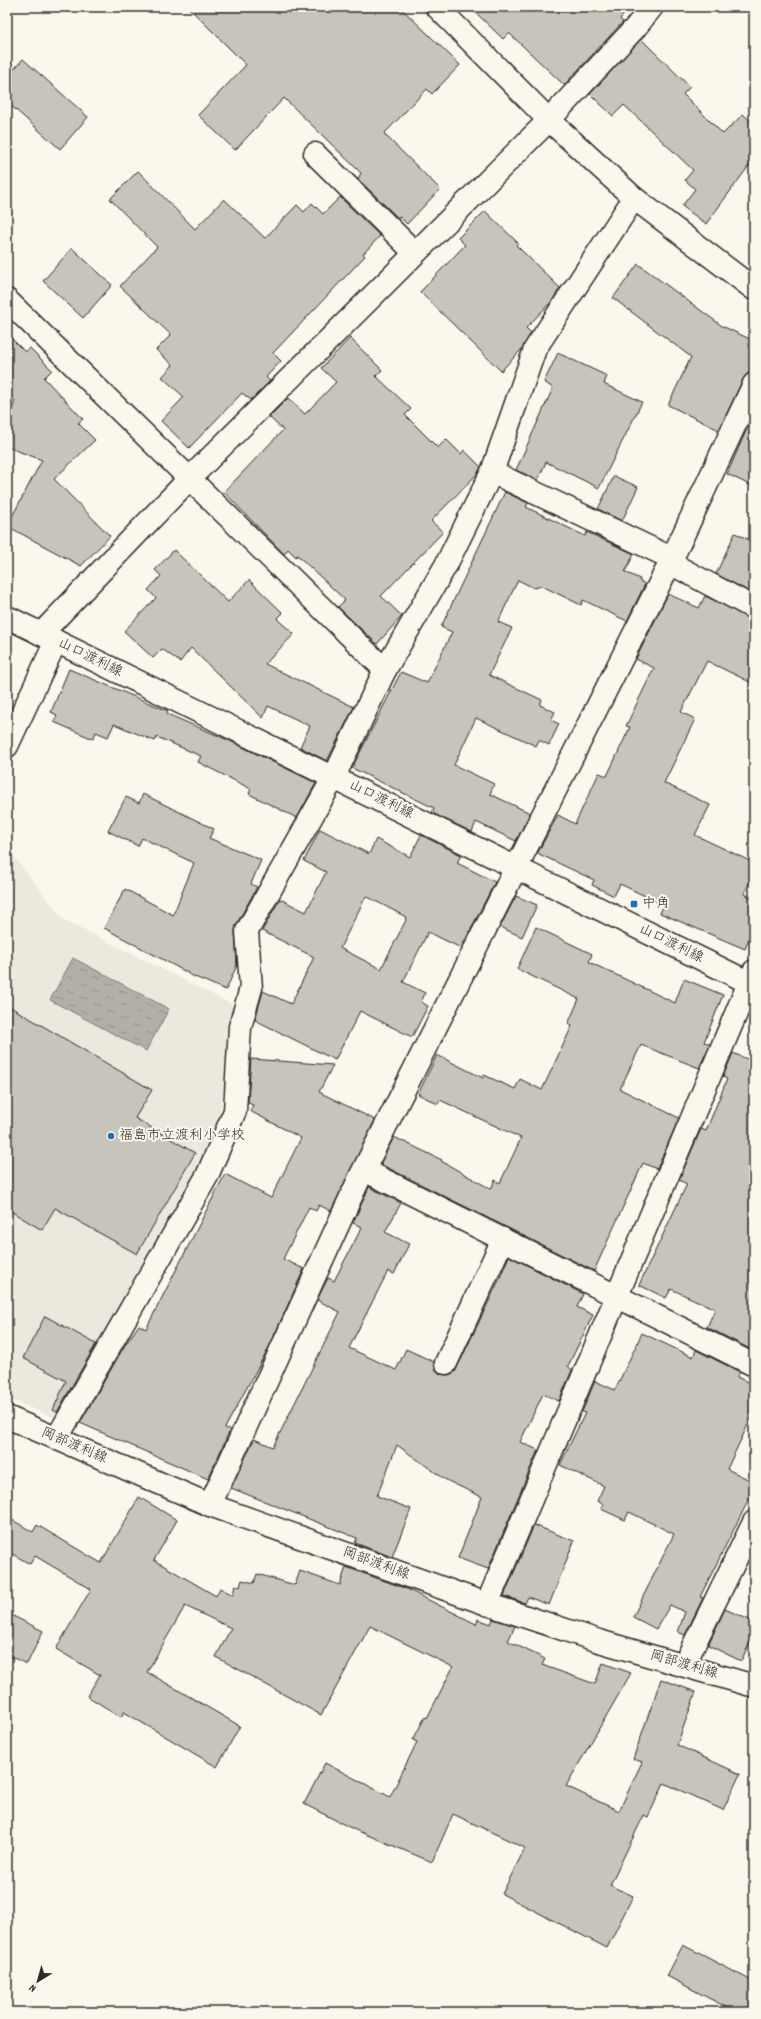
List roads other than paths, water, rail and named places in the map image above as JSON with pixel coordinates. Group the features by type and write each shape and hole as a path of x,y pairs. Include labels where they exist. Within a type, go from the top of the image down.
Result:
{"street":[{"path":"437,7 549,120 634,198 754,289"},
{"path":"7,746 49,638 190,478 549,120 635,28 652,7"},
{"path":"315,154 415,252"},
{"path":"57,1438 207,1176 235,1111 240,1027 250,988 247,931 334,777 385,670 446,565 492,472 535,349 634,198"},
{"path":"7,300 385,670"},
{"path":"210,1505 364,1170 671,560 754,384"},
{"path":"492,472 671,560 754,608"},
{"name":"山口渡利線","path":"7,617 516,866 752,979"},
{"path":"487,1604 752,979"},
{"path":"364,1170 754,1365"},
{"path":"446,1363 503,1239"},
{"name":"岡部渡利線","path":"7,1417 210,1505 487,1604 599,1641 684,1664 754,1686"},
{"path":"684,1664 754,1522"}],"water":[{"path":"73,958 169,1009 146,1051 50,1000"}],"place":[{"name":"中角","path":"634,904"},
{"name":"福島市立渡利小学校","path":"111,1136"}]}
